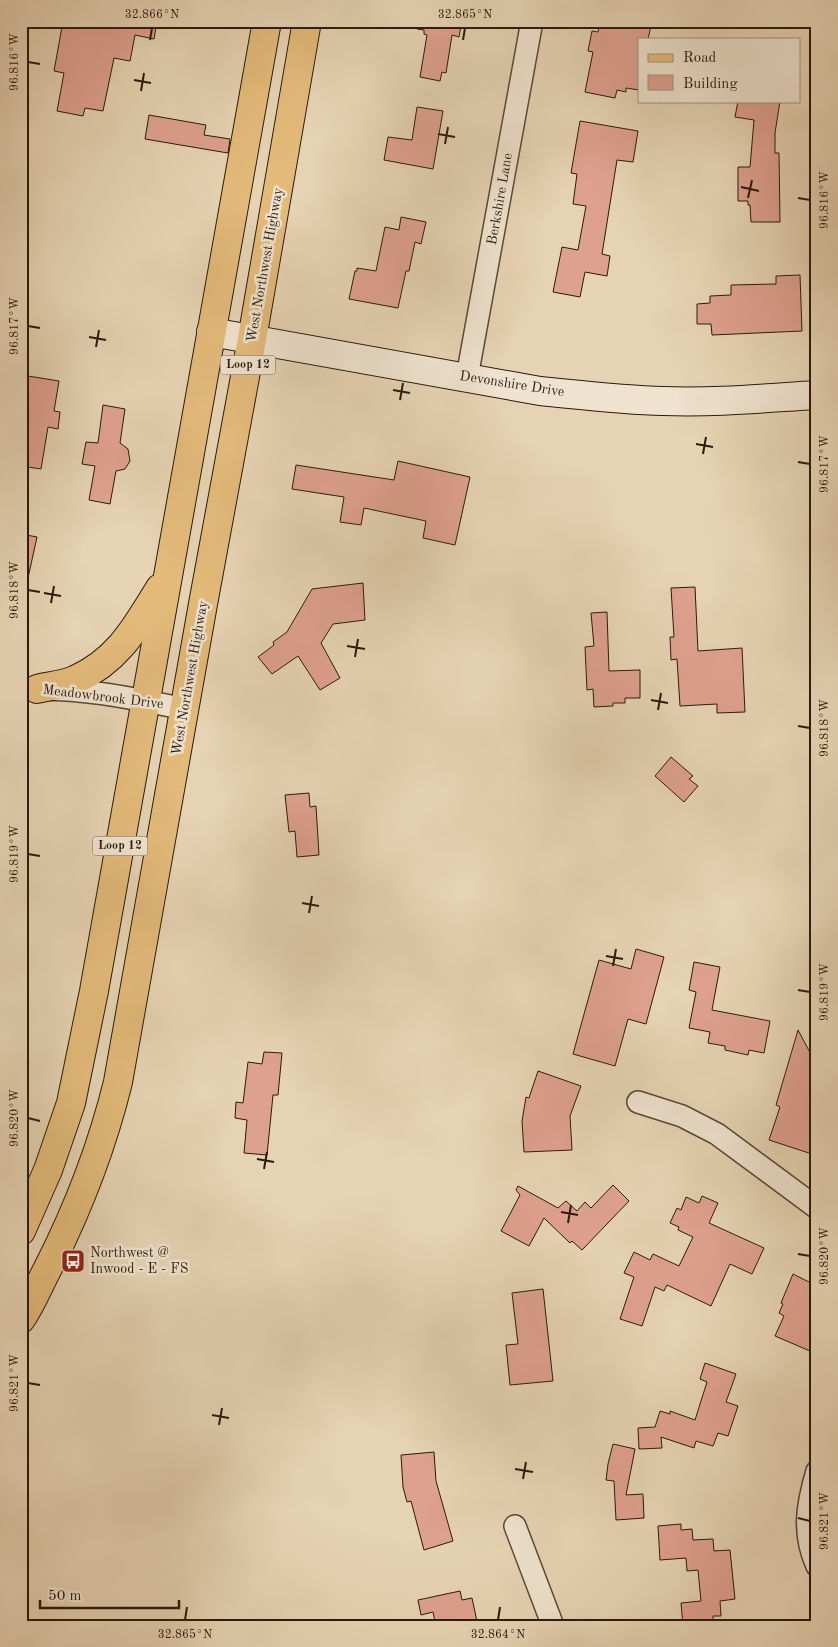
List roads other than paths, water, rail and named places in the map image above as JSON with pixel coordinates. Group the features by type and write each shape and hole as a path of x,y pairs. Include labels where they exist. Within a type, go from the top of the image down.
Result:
{"main road":[{"name":"Loop 12","path":"21,1231 60,1138 78,1071 96,981 267,21"},
{"name":"West Northwest Highway","path":"21,1319 62,1240 85,1185 102,1140 118,1082 252,339 307,21"},
{"path":"29,689 74,681 101,665 116,653 131,635 167,576"},
{"path":"78,1071 118,1082"}],"street":[{"name":"Berkshire Lane","path":"467,377 532,21"},
{"name":"Devonshire Drive","path":"211,332 540,391 662,401 743,400 817,395"},
{"name":"Meadowbrook Drive","path":"29,689 84,692 185,709"},
{"path":"638,1102 682,1116 717,1134 817,1208"},
{"path":"817,1471 810,1496 807,1534 810,1552 817,1566"},
{"path":"515,1526 553,1626"}],"place":[{"name":"Northwest @ Inwood - E - FS","path":"73,1261"}]}
